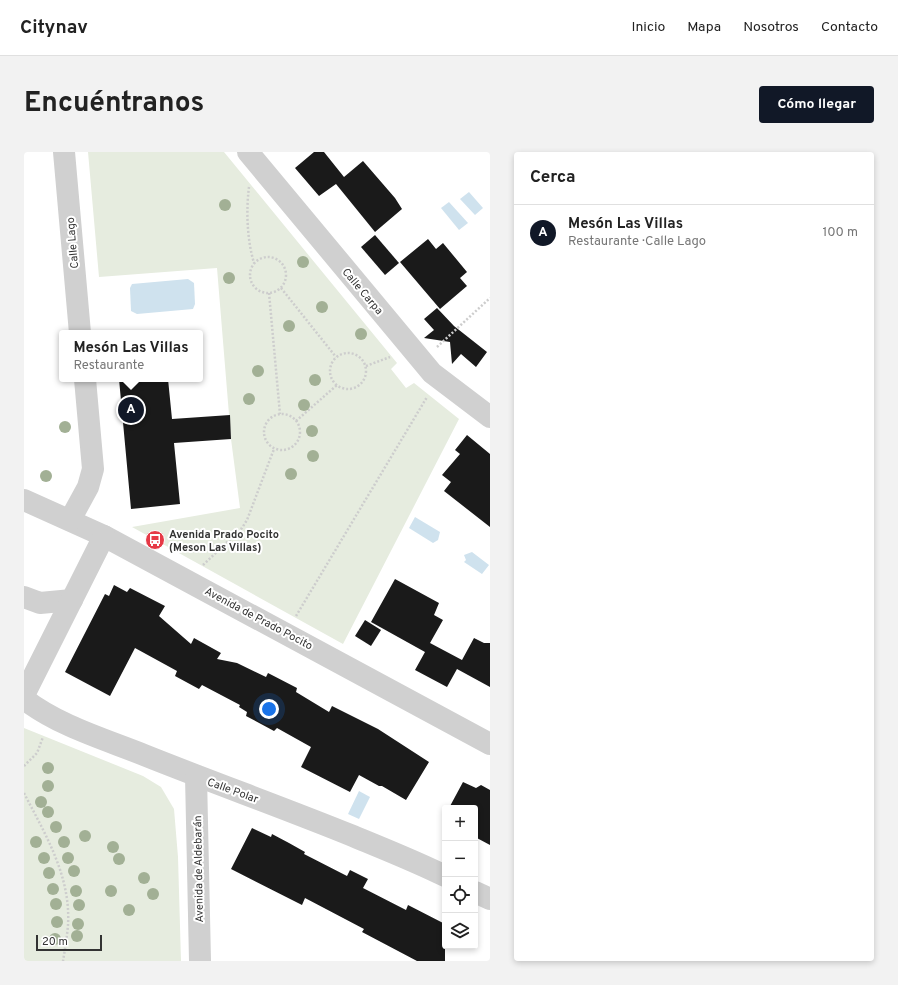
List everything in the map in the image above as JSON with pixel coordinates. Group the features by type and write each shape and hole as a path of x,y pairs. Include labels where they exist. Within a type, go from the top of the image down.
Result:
{"street":[{"name":"Calle Lago","path":"64,152 80,330"},
{"name":"Calle Carpa","path":"248,152 432,373 490,417"},
{"path":"70,520 88,487 93,468 85,382"},
{"name":"Avenida de Prado Pocito","path":"24,500 104,536 490,744"},
{"path":"24,695 104,536"},
{"path":"24,597 40,603 72,600"},
{"name":"Calle Polar","path":"24,699 39,711 76,728 196,776 298,814 421,864 442,874"},
{"name":"Avenida de Aldebarán","path":"196,776 200,961"},
{"path":"478,893 490,899"}],"path":[{"path":"249,185 247,197 250,250 254,263"},
{"path":"270,256 278,259 284,266 286,274 285,282 281,288 269,293 261,291 254,286 250,279 250,270 254,263 261,258 270,256"},
{"path":"281,288 336,357"},
{"path":"269,293 280,414"},
{"path":"432,352 490,298"},
{"path":"345,353 354,353 362,358 366,366 366,376 362,384 354,388 345,389 337,385 332,378 330,370 336,357 345,353"},
{"path":"366,366 396,355"},
{"path":"296,421 337,385"},
{"path":"294,619 430,391"},
{"path":"280,414 292,417 296,421 300,428 300,436 296,444 290,449 274,449 268,444 264,437 264,429 267,422 272,417 280,414"},
{"path":"201,569 247,520 274,449"},
{"path":"24,766 37,753 45,733"},
{"path":"24,793 54,851 64,884 68,923 63,961"}],"shaded area":[{"path":"88,152 224,152 397,363 391,369 406,388 414,383 459,419 343,644 132,527 240,508 231,439 217,268 99,277"},
{"path":"24,728 143,776 161,787 174,809 178,857 181,961 24,961"}],"water":[{"path":"469,192 483,208 475,215 460,199"},
{"path":"449,202 468,223 459,230 441,208"},
{"path":"188,279 194,283 195,304 193,309 137,314 131,311 130,288 132,284"},
{"path":"415,517 440,532 438,540 433,543 409,528"},
{"path":"472,552 489,565 482,574 464,562 466,560 464,555"},
{"path":"359,791 370,797 359,819 348,814"}],"building":[{"path":"314,152 324,152 344,177 363,161 395,198 402,209 375,232 336,184 319,196 295,168"},
{"path":"375,235 399,263 385,275 361,247"},
{"path":"428,239 436,249 443,243 467,272 460,278 467,286 440,309 400,262"},
{"path":"437,308 454,326 487,352 476,367 461,354 452,364 450,342 424,338 434,330 424,319"},
{"path":"119,382 168,382 172,419 230,415 231,439 174,443 180,504 131,509"},
{"path":"467,435 490,454 490,527 444,491 451,482 442,475 460,454 455,450"},
{"path":"395,579 439,603 434,615 443,620 430,643 462,660 474,638 484,643 490,643 490,687 457,669 447,687 415,670 425,652 371,622"},
{"path":"114,585 127,592 130,588 165,606 159,616 191,644 194,638 221,653 217,659 237,663 266,677 268,673 297,688 296,692 329,712 332,706 378,729 429,762 406,800 359,775 350,792 301,767 311,747 277,728 274,731 246,716 247,712 239,707 240,705 202,685 199,689 175,676 177,671 135,648 110,696 65,672 105,594 109,596"},
{"path":"365,620 381,630 371,646 355,636"},
{"path":"463,782 476,788 481,785 490,790 490,845 478,839 478,805 451,805"},
{"path":"252,828 271,837 272,834 305,852 304,854 347,876 350,870 368,879 363,888 406,910 408,905 442,922 442,949 445,949 445,961 417,961 362,932 364,929 305,898 302,905 231,869"}],"place":[{"name":"Mesón Las Villas","path":"131,410"},
{"name":"Avenida Prado Pocito (Meson Las Villas)","path":"155,540"}]}
